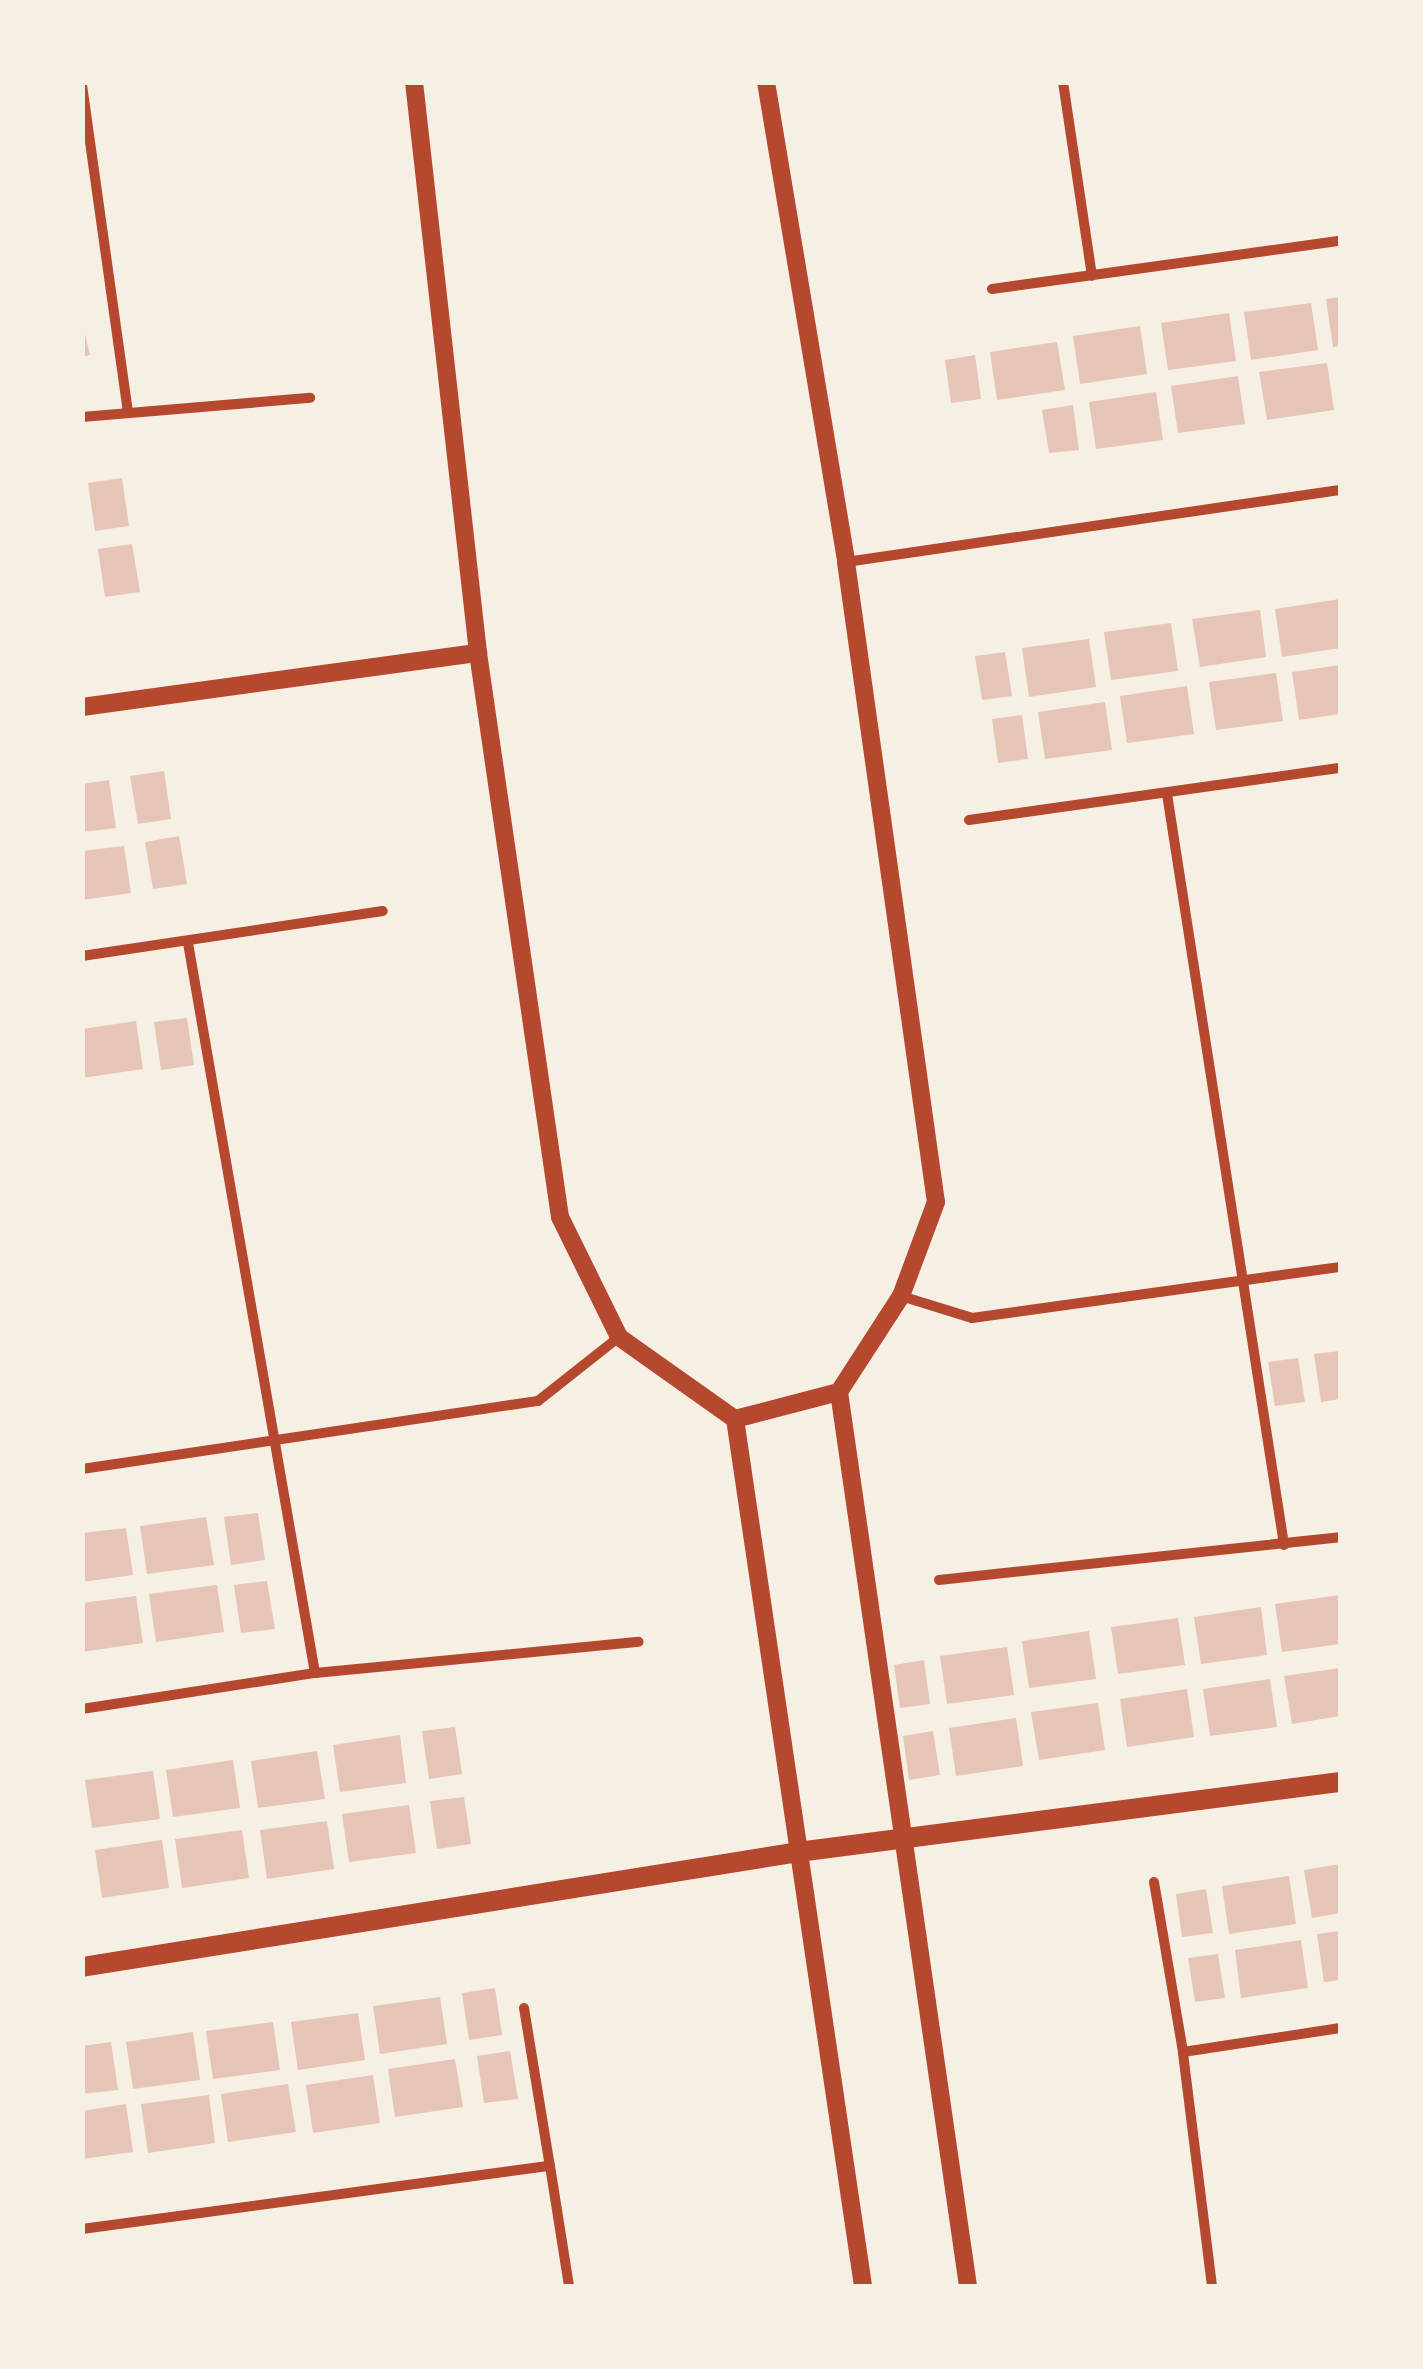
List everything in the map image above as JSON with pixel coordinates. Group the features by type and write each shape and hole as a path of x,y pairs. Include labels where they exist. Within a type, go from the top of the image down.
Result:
{"main road":[{"path":"82,1967 798,1852 1340,1782"}],"street":[{"path":"414,82 478,653 560,1217 619,1337 734,1420 862,2286"},
{"path":"766,82 846,562 936,1202 901,1296 839,1392 968,2286"},
{"path":"1064,82 1092,276"},
{"path":"82,85 128,412"},
{"path":"992,289 1340,241"},
{"path":"82,417 310,398"},
{"path":"846,562 1340,490"},
{"path":"82,706 478,653"},
{"path":"968,820 1340,768"},
{"path":"1167,794 1238,1281 1284,1545"},
{"path":"82,956 383,911"},
{"path":"188,943 280,1444 315,1673"},
{"path":"901,1296 972,1318 1340,1266"},
{"path":"82,1469 280,1444 538,1401 619,1337"},
{"path":"734,1420 839,1392"},
{"path":"939,1580 1340,1538"},
{"path":"82,1709 315,1673 640,1642"},
{"path":"1154,1882 1183,2052 1212,2286"},
{"path":"524,2008 569,2286"},
{"path":"1183,2052 1340,2028"},
{"path":"82,2230 550,2166"}],"building":[{"path":"1340,297 1340,346 1333,347 1326,299"},
{"path":"1311,303 1318,350 1251,360 1244,312"},
{"path":"1229,313 1236,361 1168,370 1161,323"},
{"path":"82,321 90,355 82,357"},
{"path":"1140,326 1147,374 1080,384 1073,336"},
{"path":"1057,342 1065,390 997,400 990,352"},
{"path":"975,355 981,399 951,403 945,360"},
{"path":"1327,363 1334,410 1267,420 1259,372"},
{"path":"1238,376 1245,424 1178,433 1171,386"},
{"path":"1156,392 1163,440 1096,449 1089,402"},
{"path":"1073,405 1079,450 1049,453 1042,410"},
{"path":"122,478 129,526 95,531 88,483"},
{"path":"132,544 140,592 105,597 98,549"},
{"path":"1340,599 1340,648 1282,657 1275,609"},
{"path":"1260,610 1266,657 1200,667 1192,619"},
{"path":"1171,623 1178,671 1111,680 1104,632"},
{"path":"1089,639 1096,687 1029,697 1022,648"},
{"path":"1005,652 1012,696 982,700 975,656"},
{"path":"1340,665 1340,714 1299,720 1292,672"},
{"path":"1276,673 1283,721 1216,730 1209,682"},
{"path":"1187,686 1194,734 1127,743 1120,696"},
{"path":"1105,702 1112,750 1045,759 1038,712"},
{"path":"1022,715 1028,759 998,763 992,719"},
{"path":"164,771 171,819 138,824 130,776"},
{"path":"109,780 116,828 82,832 82,784"},
{"path":"179,836 187,884 153,889 145,842"},
{"path":"124,846 131,893 82,900 82,851"},
{"path":"187,1018 194,1065 161,1070 154,1022"},
{"path":"136,1021 143,1069 82,1078 82,1029"},
{"path":"1340,1351 1340,1399 1321,1402 1314,1354"},
{"path":"1298,1358 1305,1402 1275,1406 1268,1362"},
{"path":"258,1513 265,1560 231,1565 224,1517"},
{"path":"206,1517 214,1565 147,1574 140,1526"},
{"path":"126,1528 133,1575 82,1582 82,1533"},
{"path":"267,1581 275,1629 241,1633 234,1585"},
{"path":"217,1585 224,1632 156,1642 149,1594"},
{"path":"1340,1595 1340,1644 1282,1652 1275,1604"},
{"path":"136,1596 143,1643 82,1652 82,1603"},
{"path":"1261,1607 1267,1655 1201,1664 1194,1617"},
{"path":"1178,1618 1185,1665 1118,1674 1111,1627"},
{"path":"1089,1631 1096,1679 1029,1688 1022,1641"},
{"path":"1007,1647 1014,1695 947,1704 940,1656"},
{"path":"924,1660 930,1704 900,1708 894,1665"},
{"path":"1340,1668 1340,1716 1292,1724 1284,1676"},
{"path":"1270,1679 1277,1727 1210,1736 1203,1689"},
{"path":"1187,1689 1194,1737 1127,1747 1120,1699"},
{"path":"1098,1703 1105,1750 1039,1760 1031,1712"},
{"path":"1016,1718 1023,1766 956,1776 949,1728"},
{"path":"455,1727 462,1774 429,1779 422,1731"},
{"path":"933,1731 940,1775 909,1780 903,1736"},
{"path":"400,1735 406,1783 340,1792 333,1745"},
{"path":"317,1751 325,1799 258,1808 251,1761"},
{"path":"233,1760 240,1808 173,1817 166,1770"},
{"path":"153,1771 160,1819 92,1828 85,1780"},
{"path":"464,1797 471,1844 437,1849 430,1801"},
{"path":"409,1805 416,1853 349,1862 342,1814"},
{"path":"327,1821 334,1869 267,1879 260,1830"},
{"path":"242,1830 249,1878 182,1888 175,1839"},
{"path":"162,1840 169,1888 102,1898 95,1850"},
{"path":"1340,1864 1340,1913 1312,1918 1304,1870"},
{"path":"1289,1876 1296,1924 1229,1934 1222,1886"},
{"path":"1206,1889 1213,1933 1182,1937 1176,1894"},
{"path":"1340,1931 1340,1980 1324,1982 1317,1934"},
{"path":"1301,1940 1308,1988 1241,1998 1235,1950"},
{"path":"1218,1954 1225,1998 1195,2002 1188,1958"},
{"path":"495,1988 502,2035 469,2040 462,1993"},
{"path":"440,1997 447,2044 380,2054 373,2006"},
{"path":"358,2013 365,2060 298,2070 291,2022"},
{"path":"273,2022 280,2070 213,2079 206,2031"},
{"path":"193,2032 200,2080 133,2089 126,2042"},
{"path":"111,2042 118,2090 82,2094 82,2046"},
{"path":"510,2051 518,2099 484,2103 477,2056"},
{"path":"455,2059 463,2107 395,2117 388,2069"},
{"path":"373,2075 380,2123 313,2133 306,2085"},
{"path":"288,2084 296,2132 228,2142 221,2094"},
{"path":"209,2095 215,2143 148,2153 141,2104"},
{"path":"126,2104 133,2152 82,2159 82,2111"}]}
